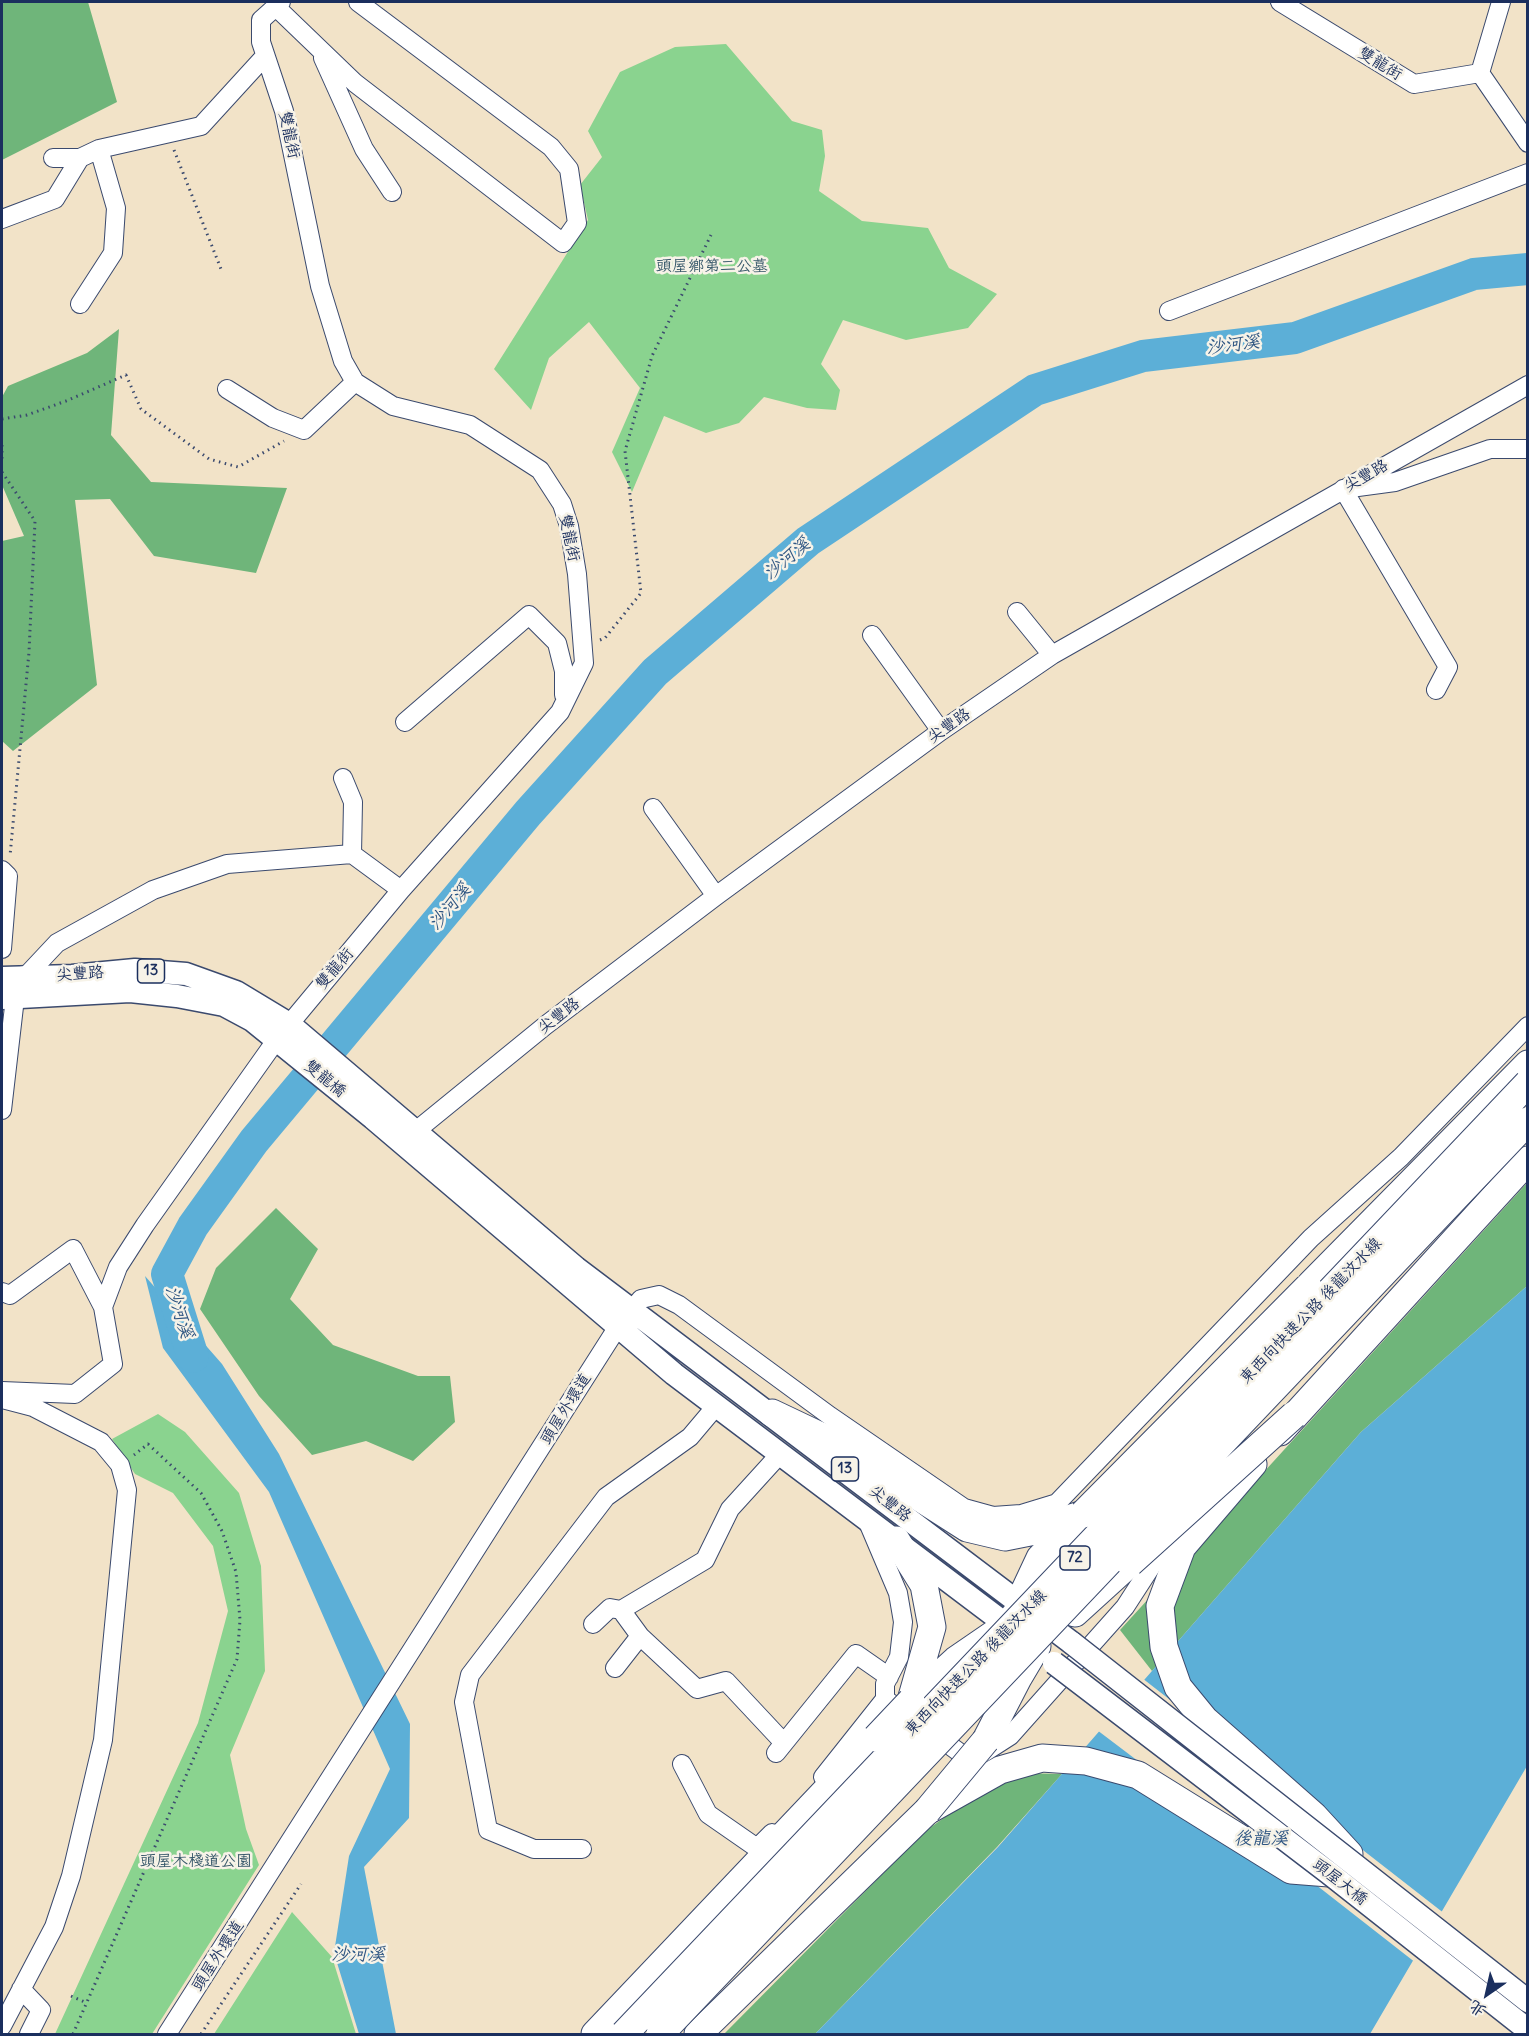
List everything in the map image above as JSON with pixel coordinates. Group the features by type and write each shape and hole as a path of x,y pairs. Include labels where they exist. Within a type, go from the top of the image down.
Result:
{"highway":[{"path":"595,2034 898,1700 1015,1615 1040,1558 1527,1064"},
{"name":"東西向快速公路 後龍汶水線","path":"624,2034 1527,1083"},
{"name":"東西向快速公路 後龍汶水線","path":"660,2034 1527,1121"},
{"path":"1371,1876 1314,1816 1205,1720 1178,1687 1164,1647 1160,1606 1182,1547 1294,1415 1527,1160"},
{"path":"772,1413 831,1441 967,1528 1005,1537 1030,1532 1083,1514"},
{"path":"698,2034 927,1811 986,1740 1045,1655 1130,1563 1294,1415"},
{"path":"896,1540 924,1585 932,1626 898,1700"},
{"path":"927,1811 1000,1770 1042,1758 1086,1761 1138,1775 1291,1870 1329,1873"}],"main road":[{"name":"尖豐路","path":"6,985 130,991 177,996 225,1005 252,1020 283,1031"},
{"name":"雙龍橋","path":"283,1031 378,1111"},
{"name":"尖豐路","path":"378,1111 617,1328 780,1454 896,1540 1015,1615 1064,1636"},
{"name":"尖豐路","path":"408,1138 576,1268 772,1413 1015,1615 1045,1655"},
{"name":"頭屋大橋","path":"1064,1636 1527,2001"},
{"name":"頭屋大橋","path":"1045,1655 1329,1873 1527,2031"}],"street":[{"path":"278,4 355,83 563,243 577,223 569,169 551,147 358,2"},
{"name":"雙龍街","path":"1280,2 1413,84 1480,73"},
{"path":"1501,2 1480,73 1527,143"},
{"name":"雙龍街","path":"103,1307 118,1267 145,1225 283,1031 401,890 560,712 584,663 577,574 569,526 562,504 540,470 471,425 393,406 355,382 343,361 320,286 284,111 261,42 261,20 278,4"},
{"path":"319,48 364,149 393,192"},
{"path":"53,158 80,158 99,149 201,126 265,56"},
{"path":"80,304 113,253 116,208 99,149"},
{"path":"2,219 55,199 80,158"},
{"path":"1169,311 1527,173"},
{"path":"227,389 273,418 304,430 355,382"},
{"name":"尖豐路","path":"408,1138 546,1025 716,896 941,731 1052,655 1527,385"},
{"path":"1436,690 1448,667 1343,489 1395,482 1490,449 1527,449"},
{"path":"1017,612 1052,655"},
{"path":"405,722 529,615 557,643 564,671 564,700"},
{"path":"872,635 941,731"},
{"path":"343,778 354,802 352,854"},
{"path":"653,807 716,896"},
{"path":"2,1110 6,985 27,975 57,943 153,890 227,864 352,854 401,890"},
{"path":"2,949 5,873"},
{"name":"頭屋外環道","path":"167,2034 269,1878 617,1328 641,1299 659,1295 679,1305 915,1476 964,1508 993,1516 1021,1514 1057,1503 1311,1238 1401,1157 1527,1026"},
{"path":"2,1292 10,1295 73,1249 103,1307 113,1364 75,1394 2,1391"},
{"path":"867,1520 898,1593 903,1622 899,1657 885,1684 898,1700 971,1761 1010,1736 1125,1607 1209,1478 1267,1375 1223,1331"},
{"path":"2,1399 33,1407 101,1442 120,1465 127,1490 103,1740 71,1876 54,1927 2,2026"},
{"path":"582,1849 534,1850 488,1830 464,1702 470,1675 606,1497 690,1437 717,1405"},
{"path":"593,1624 610,1608 621,1610 705,1560 730,1509 780,1454"},
{"path":"621,1610 640,1636 697,1689 726,1681 780,1748 856,1654 889,1677"},
{"path":"615,1668 640,1636"},
{"path":"682,1764 708,1814 757,1848 898,1700"},
{"path":"21,1989 41,2010 30,2034"}],"path":[{"path":"168,135 221,269"},
{"path":"583,649 605,638 641,593 625,451 652,357 711,235"},
{"path":"2,419 27,415 126,375 141,409 209,459 238,467 304,430"},
{"path":"2,445 2,461"},
{"path":"2,472 35,522 29,652 5,873"},
{"path":"73,2034 237,1659 240,1620 236,1572 222,1531 201,1492 148,1444"},
{"path":"201,2034 301,1884"},
{"path":"71,1996 87,2003"}],"green space":[{"path":"2,2 88,2 117,102 2,160"},
{"name":"頭屋鄉第二公墓","path":"726,44 792,121 822,130 825,156 819,191 862,221 928,228 949,268 997,294 968,328 906,340 843,320 821,364 840,390 836,410 807,408 764,397 739,423 706,433 664,416 632,492 612,452 640,388 589,322 549,358 531,410 494,369 588,220 580,185 602,157 588,131 620,72 675,47"},
{"path":"119,329 111,435 151,482 287,488 256,573 154,556 110,499 75,500 97,685 13,751 2,741 2,541 24,536 2,485 2,397 8,386 87,353"},
{"path":"1527,1183 1527,1286 1361,1432 1152,1671 1120,1630"},
{"path":"276,1208 318,1249 290,1299 333,1345 418,1376 450,1376 455,1422 413,1461 366,1441 312,1455 259,1396 200,1309 216,1268"},
{"name":"頭屋木棧道公園","path":"158,1414 185,1432 239,1493 261,1566 265,1671 230,1755 246,1829 259,1865 152,2034 55,2034 198,1723 228,1611 213,1546 173,1493 135,1474 112,1439"},
{"path":"1020,1773 1062,1774 997,1847 815,2034 724,2034 924,1832 969,1800"},
{"path":"292,1912 332,1957 356,2034 214,2034"}],"water":[{"name":"沙河溪","path":"145,1276 222,1364 279,1454 410,1724 409,1818 364,1867 396,2034 359,2034 334,1953 349,1856 390,1769 269,1492 163,1348"},
{"name":"後龍溪","path":"1527,1286 1527,1766 1370,2034 815,2034 998,1847 1361,1432"}],"pier":[{"path":"1142,1678 1445,1914 1416,1963 1242,1827 1163,1780 1097,1730"}],"waterway":[{"name":"沙河溪","path":"193,1357 167,1274 193,1226 254,1141 528,813 655,672 808,541 1035,390 1143,356 1295,338 1474,274 1528,269"}]}
